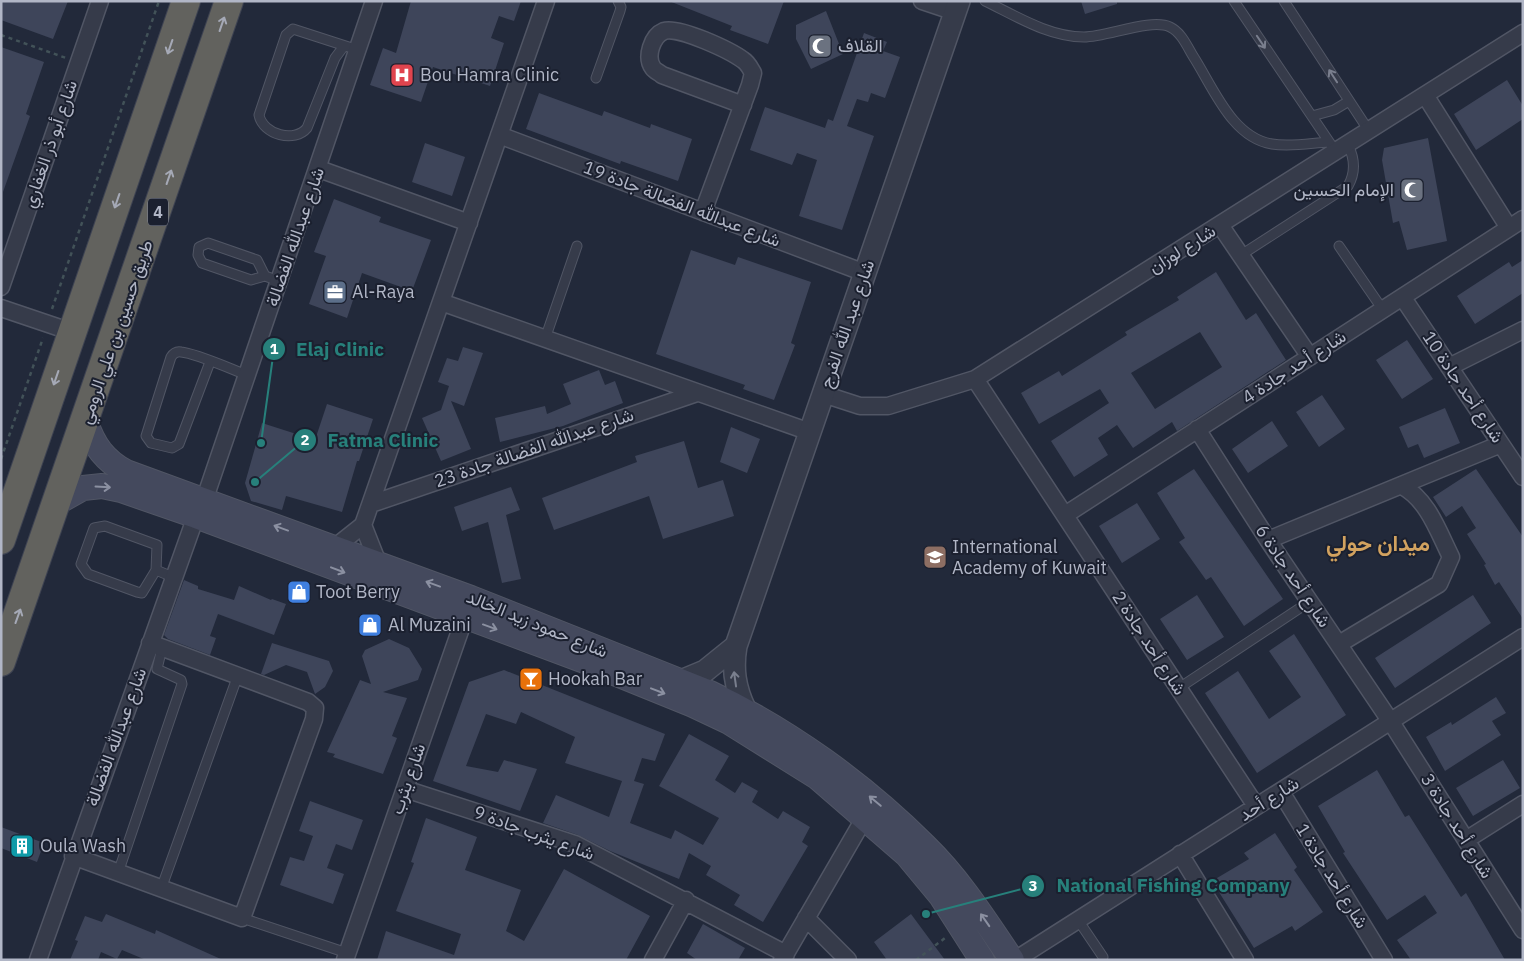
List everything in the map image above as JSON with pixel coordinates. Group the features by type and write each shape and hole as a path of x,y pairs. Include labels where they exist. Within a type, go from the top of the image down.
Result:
{"highway":[{"path":"1,540 60,328 186,1"},
{"name":"طريق حسين بن علي الرومي","path":"1,662 86,422 230,1"}],"main road":[{"name":"شارع حمود زيد الخالد","path":"86,422 99,450 116,467 200,508 468,608 682,681 745,710 800,744 874,799 926,846 967,894 1014,960"},
{"name":"شارع حمود زيد الخالد","path":"58,502 83,488 102,486 200,508 334,548 378,563 468,608 582,660 693,705 729,722 817,777 907,855 941,896 982,960"}],"street":[{"name":"شارع أبو ذر الغفاري","path":"1,287 100,1"},
{"name":"شارع عبدالله الفضالة","path":"38,960 73,856 156,645 175,578 247,375 272,278 319,169 351,48 374,1"},
{"path":"334,548 363,525 546,1"},
{"path":"922,1 957,7"},
{"name":"شارع عبد الله الفرج","path":"745,710 735,685 734,659 736,646 957,7"},
{"path":"703,212 743,105 753,72 746,62 726,50 675,31 664,32 655,39 650,49 650,60 653,68 662,75 743,105"},
{"name":"شارع لوزان","path":"823,394 860,406 888,406 975,379 1220,225 1338,146 1369,131 1523,34"},
{"path":"1425,95 1516,223"},
{"name":"شارع عبدالله الفضالة جادة 19","path":"499,135 865,273"},
{"path":"319,169 468,223"},
{"name":"شارع أحد جادة 4","path":"1064,514 1403,298 1516,223"},
{"path":"1220,225 1310,357"},
{"name":"شارع أحد جادة 10","path":"1403,298 1523,477"},
{"path":"441,302 810,432"},
{"path":"1,308 60,328"},
{"path":"1449,367 1523,330"},
{"name":"شارع أحد جادة 2","path":"975,379 1256,806"},
{"name":"شارع عبدالله الفضالة جادة 23","path":"371,504 697,392"},
{"name":"شارع أحد جادة 6","path":"1197,429 1268,540 1391,722"},
{"path":"1268,540 1501,444"},
{"path":"1339,644 1439,584 1447,570 1451,557 1423,502 1414,492 1402,486"},
{"path":"363,525 378,563"},
{"name":"شارع يثرب","path":"346,956 468,608"},
{"name":"شارع أحد","path":"1014,960 1523,637"},
{"path":"73,856 242,918 316,714 315,708 308,702 156,645"},
{"path":"682,681 705,671 736,646"},
{"name":"شارع أحد جادة 3","path":"1391,722 1523,930"},
{"name":"شارع يثرب جادة 9","path":"405,789 575,844 686,900 784,957"},
{"name":"شارع أحد جادة 1","path":"1280,792 1384,960"},
{"path":"1466,840 1523,804"},
{"path":"784,957 865,817"},
{"path":"1180,854 1245,960"},
{"path":"653,960 686,900"},
{"path":"806,918 848,960"}],"lane":[{"path":"596,78 620,11 621,7 618,1"},
{"path":"985,1 1044,29 1070,36 1097,36 1158,24 1168,26 1181,37 1236,123 1251,136 1265,142 1280,145 1338,146"},
{"path":"1234,1 1312,116 1354,163 1354,177 1348,186 1240,255"},
{"path":"1284,1 1369,131"},
{"path":"293,29 351,48 335,58 307,128 302,135 295,137 277,134 263,125 259,115 286,35 293,29"},
{"path":"1312,116 1334,110 1349,101"},
{"path":"208,243 257,260 272,278 251,280 202,263 198,255 199,247 208,243"},
{"path":"545,339 577,246"},
{"path":"1339,246 1383,310"},
{"path":"210,362 179,444 172,448 151,443 146,436 171,357 174,353 180,352 210,362 247,375"},
{"path":"105,526 157,546 156,570 142,593 88,574 81,564 94,528 105,526"},
{"path":"156,570 175,578"},
{"path":"1179,688 1310,602"},
{"path":"118,873 182,687 180,680 157,669 156,645"},
{"path":"161,889 238,675"},
{"path":"242,918 346,956"},
{"path":"1078,920 1103,957"}],"path":[{"path":"1,460 60,328 159,1"},
{"path":"1,35 78,62"},
{"path":"916,960 961,927"}],"building":[{"path":"1,1 68,1 53,39 1,20"},
{"path":"411,1 521,1 514,21 499,16 491,38 504,43 490,86 433,67 421,102 370,85 383,48 396,53"},
{"path":"669,1 784,1 768,44 730,30 732,26"},
{"path":"1081,1 1117,1 1117,4 1085,14"},
{"name":"القلاف","path":"826,11 843,54 811,69 796,39 796,25"},
{"path":"864,33 887,42 883,51 900,57 885,98 871,93 868,102 857,99 847,126 874,136 842,230 799,216 817,160 797,153 792,165 750,150 765,107 825,128 828,119 833,121"},
{"path":"1,47 44,62 26,114 30,116 3,192"},
{"path":"1507,80 1523,106 1523,119 1476,150 1454,114"},
{"path":"539,93 602,116 604,111 650,128 651,124 692,139 678,181 621,161 620,164 526,129"},
{"name":"الإمام الحسين","path":"1428,138 1447,241 1407,250 1399,221 1393,223 1382,160 1384,148"},
{"path":"425,143 465,157 452,196 412,182"},
{"path":"334,199 381,217 379,222 431,240 412,291 362,273 347,318 309,304 326,256 314,252"},
{"path":"691,250 735,265 738,257 811,282 791,343 795,345 774,400 743,389 745,385 656,354"},
{"path":"1523,260 1523,293 1475,324 1457,296 1509,262 1512,267"},
{"path":"1216,272 1246,320 1256,313 1286,360 1177,431 1172,422 1133,448 1117,425 1098,438 1108,455 1074,477 1051,441 1109,403 1100,389 1039,424 1021,393 1059,371 1062,376 1127,335 1125,332 1179,300 1177,297","holes":["1200,332 1222,367 1155,409 1131,373"]},
{"path":"1407,340 1433,379 1402,399 1376,360"},
{"path":"463,347 483,353 464,406 451,401 471,449 441,461 422,418 441,410 449,386 438,382 447,358 458,361"},
{"path":"599,370 605,385 615,381 623,403 563,426 500,442 495,418 545,406 547,414 571,404 563,384"},
{"path":"1322,395 1345,429 1319,447 1296,412"},
{"path":"327,404 373,419 359,461 357,461 342,512 286,496 282,510 251,501 245,483 262,423 315,440"},
{"path":"1445,408 1460,443 1424,458 1418,444 1408,448 1399,427"},
{"path":"1272,421 1288,446 1248,473 1232,449"},
{"path":"731,427 760,439 747,473 720,462"},
{"path":"684,441 698,488 723,480 734,516 663,539 649,496 554,530 542,498 637,462 635,456"},
{"path":"1194,469 1283,599 1244,626 1211,577 1206,580 1179,542 1185,538 1157,493"},
{"path":"1476,469 1523,537 1523,619 1499,582 1495,585 1484,565 1486,564 1467,534 1476,528 1462,506 1446,517 1433,497"},
{"path":"511,487 520,510 506,515 521,579 502,583 488,522 462,531 454,507"},
{"path":"1137,503 1160,539 1122,563 1099,526"},
{"path":"184,580 198,586 198,589 234,600 239,586 271,600 286,604 274,635 218,614 210,636 216,638 210,655 168,639 164,635"},
{"path":"1197,595 1224,637 1187,660 1160,619"},
{"path":"1473,595 1491,623 1395,688 1375,658"},
{"path":"1294,634 1346,715 1257,773 1205,693 1238,671 1269,719 1301,697 1269,651"},
{"path":"389,639 409,648 422,669 418,680 383,692 407,698 392,736 397,738 383,774 333,757 335,754 327,752 360,680 371,684 362,656 365,650"},
{"path":"272,643 329,661 333,671 325,687 315,694 307,672 286,665 264,675 261,674"},
{"path":"504,670 665,734 655,761 642,758 634,781 644,784 630,823 671,839 675,830 703,845 719,818 659,786 689,734 729,756 715,780 735,793 742,782 758,791 752,802 778,819 783,811 810,827 802,842 808,846 763,922 734,905 740,895 706,875 711,866 689,853 679,879 610,851 578,835 543,823 556,795 609,817 622,781 565,763 575,737 521,712 516,724 486,714 466,766 498,772 504,760 537,769 520,811 433,781 469,682"},
{"path":"1496,697 1506,713 1492,721 1501,735 1445,771 1426,737 1451,722 1452,725"},
{"path":"1503,760 1520,788 1473,816 1456,788"},
{"path":"1377,770 1405,817 1409,815 1461,897 1466,893 1505,960 1411,960 1397,940 1437,913 1425,895 1387,920 1343,853 1345,852 1318,806"},
{"path":"310,801 363,820 352,850 336,844 327,868 344,874 333,904 280,885 290,857 304,861 313,836 299,831"},
{"path":"426,818 477,837 465,870 521,890 506,931 524,941 564,869 650,916 626,960 377,960 386,931 454,955 461,934 396,911 414,863 411,862"},
{"name":"Oula Wash","path":"1,827 44,843 37,862 1,848"},
{"path":"1275,833 1297,867 1294,870 1323,912 1295,931 1292,926 1254,948 1212,881 1249,859 1244,853"},
{"path":"106,914 155,934 156,930 223,960 146,960 122,950 117,959 101,952 98,960 70,960 78,941 75,940 85,916 102,922"},
{"path":"911,914 945,960 887,960 874,942"},
{"path":"703,924 745,948 738,960 697,960 687,953"}],"place":[{"name":"القلاف","path":"820,46"},
{"name":"Bou Hamra Clinic","path":"402,75"},
{"name":"الإمام الحسين","path":"1412,190"},
{"name":"Al-Raya","path":"335,292"},
{"name":"Elaj Clinic","path":"261,443"},
{"name":"Fatma Clinic","path":"255,482"},
{"name":"International Academy of Kuwait","path":"935,557"},
{"name":"Toot Berry","path":"299,592"},
{"name":"Al Muzaini","path":"370,625"},
{"name":"Hookah Bar","path":"531,679"},
{"name":"Oula Wash","path":"22,846"},
{"name":"National Fishing Company","path":"926,914"}],"district":[{"name":"ميدان حولي","path":"1378,543"}]}
